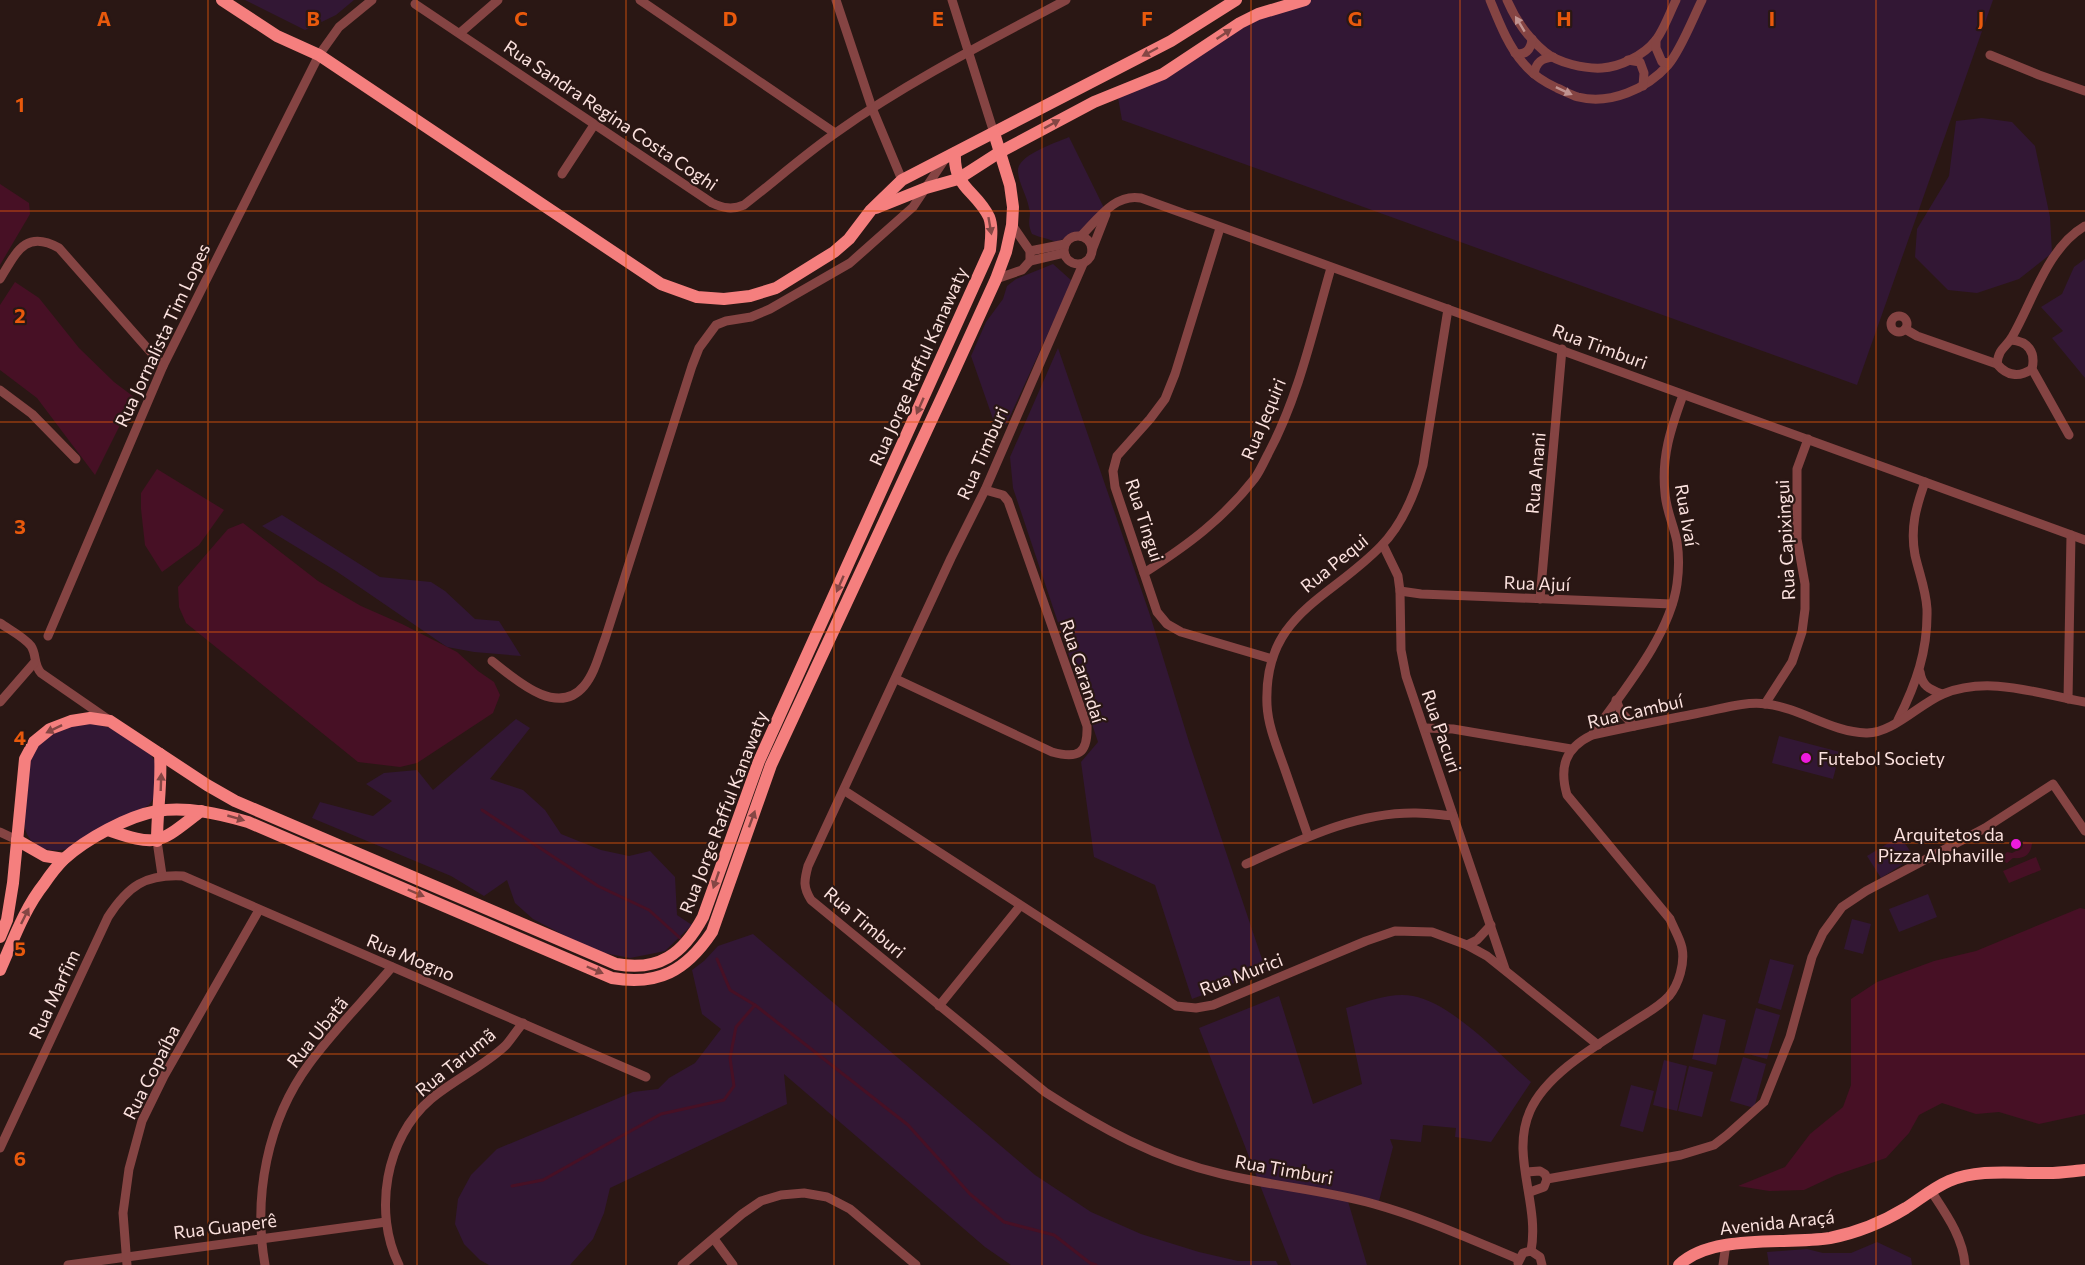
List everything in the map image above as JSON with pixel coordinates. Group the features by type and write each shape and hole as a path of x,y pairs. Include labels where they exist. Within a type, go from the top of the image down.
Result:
{"main road":[{"path":"222,0 277,36 319,55 661,284 697,297 724,299 750,296 776,288 834,252 849,239 871,210 902,180 1171,41 1236,0"},
{"path":"871,210 958,178 1000,152 1094,102 1163,74 1240,23 1258,14 1305,0"},
{"name":"Rua Jorge Rafful Kanawaty","path":"157,811 201,811 248,822 612,978 630,981 649,980 668,974 686,963 702,947 712,932 771,765 996,279 1006,252 1013,207 994,133"},
{"path":"950,156 958,178"},
{"name":"Rua Jorge Rafful Kanawaty","path":"110,721 207,786 235,801 616,964 630,967 649,966 664,960 681,948 694,934 703,917 759,761 990,250 992,233 989,218 958,178"},
{"path":"962,313 977,320"},
{"path":"0,937 7,920 13,884 25,759 34,742 50,729 71,721 90,718 110,721"},
{"path":"157,841 157,811 161,785 160,754"},
{"path":"0,970 28,909 42,885 63,859 108,830 131,819 157,811"},
{"path":"108,830 136,839 157,841 169,836 201,811"},
{"path":"17,840 45,856 63,859"},
{"name":"Avenida Araçá","path":"1679,1265 1708,1248 1726,1244 1830,1238 1859,1230 1884,1220 1947,1182 1965,1176 2085,1170"}],"street":[{"name":"Rua Jornalista Tim Lopes","path":"48,636 163,366 319,55 339,27 372,0"},
{"path":"460,33 498,0"},
{"path":"640,0 835,133"},
{"path":"836,0 872,108 902,180"},
{"path":"952,0 994,133"},
{"name":"Rua Sandra Regina Costa Coghi","path":"415,4 712,203 723,208 735,208 744,205 835,133 872,108 969,51 1066,0"},
{"path":"1490,0 1515,53 1534,74 1541,80 1577,97 1603,99 1643,86 1669,63 1702,0"},
{"path":"1507,0 1522,30 1546,53 1561,61 1602,68 1643,52 1656,40 1676,0"},
{"path":"1515,53 1521,55 1527,52 1532,39"},
{"path":"1656,40 1658,55 1662,62 1669,63"},
{"path":"1990,55 2038,75 2085,90"},
{"path":"1534,74 1541,59 1553,57"},
{"path":"1627,60 1640,62 1643,67 1643,86"},
{"path":"562,174 594,125"},
{"path":"492,661 522,685 549,696 564,698 574,695 584,685 594,669 605,639 692,366 699,348 709,333 716,325 726,321 751,317 770,309 850,263 913,207 950,156"},
{"name":"Rua Timburi","path":"1081,236 1114,204 1133,196 1562,349 2085,540"},
{"path":"1092,250 1089,241 1081,236 1071,237 1064,249 1069,261 1073,264 1083,264 1090,258 1106,212"},
{"path":"1012,225 1030,256"},
{"path":"1997,364 2000,350 2011,340 2036,286 2065,242 2085,226"},
{"name":"Rua Tingui","path":"1220,228 1168,391 1150,419 1117,456 1113,471 1115,487 1157,612 1167,624 1181,632 1272,659"},
{"path":"0,279 20,249 27,243 36,240 48,242 59,248 163,366"},
{"name":"Rua Jorge Rafful Kanawaty","path":"996,279 1022,270 1030,256 1064,249"},
{"name":"Rua Timburi","path":"1083,264 985,490 808,866 804,889 812,900 1045,1092 1084,1118 1128,1141 1173,1160 1222,1174 1325,1192 1406,1213 1518,1262"},
{"name":"Rua Jequiri","path":"1144,573 1189,544 1225,512 1256,476 1279,434 1293,397 1331,268"},
{"name":"Rua Pequi","path":"1308,836 1273,738 1267,707 1272,659 1282,637 1295,618 1383,545 1405,512 1416,489 1423,465 1448,309"},
{"path":"1905,329 1917,336 1997,364 2009,374 2025,374 2032,369 2033,352 2020,341 2011,340"},
{"name":"Rua Anani","path":"1540,599 1562,349"},
{"path":"2032,369 2069,435"},
{"path":"0,390 32,414 76,459"},
{"name":"Rua Ivaí","path":"1592,735 1652,647 1665,624 1672,604 1678,575 1677,541 1665,495 1663,471 1668,438 1683,395"},
{"name":"Rua Capixingui","path":"1765,704 1791,662 1802,632 1805,584 1797,539 1797,469 1808,439"},
{"path":"1897,722 1920,672 1924,650 1927,610 1912,530 1916,508 1925,482"},
{"name":"Rua Carandaí","path":"896,679 1053,752 1065,756 1076,755 1084,749 1087,737 1086,726 1008,501 1003,495 985,490"},
{"path":"2068,699 2071,535"},
{"name":"Rua Pacuri","path":"1383,545 1398,576 1400,627 1406,676 1505,970"},
{"name":"Rua Ajuí","path":"1400,591 1672,604"},
{"path":"0,623 33,648 34,663 41,673 110,721"},
{"path":"0,702 34,663"},
{"path":"1920,672 1921,681 1928,689 1942,694"},
{"name":"Rua Cambuí","path":"1530,1192 1522,1148 1524,1127 1530,1110 1543,1090 1566,1068 1669,996 1677,983 1683,951 1670,919 1567,795 1563,781 1564,763 1571,749 1580,741 1592,735 1738,705 1765,704 1796,710 1839,728 1869,733 1897,722 1942,694 1990,685 2085,702"},
{"path":"1616,700 1621,712 1634,726"},
{"path":"1425,728 1453,729 1571,749"},
{"path":"1547,1179 1682,1155 1714,1145 1764,1102 1787,1045 1812,957 1823,933 1842,907 1866,891 1985,828 2053,784 2085,831"},
{"name":"Rua Murici","path":"845,790 1176,1006 1196,1008 1213,1005 1395,931 1432,932 1467,945 1487,956 1598,1045"},
{"path":"1246,864 1308,836 1375,817 1415,813 1453,816"},
{"path":"0,832 17,840"},
{"path":"157,841 162,875"},
{"name":"Rua Mogno","path":"162,875 183,876 646,1077"},
{"name":"Rua Marfim","path":"0,1148 108,917 120,898 141,883 162,875"},
{"path":"939,1006 1020,906"},
{"name":"Rua Copaíba","path":"126,1260 123,1213 129,1169 142,1121 164,1076 259,910"},
{"path":"1467,945 1477,940 1491,925"},
{"name":"Rua Ubatã","path":"265,1265 260,1205 264,1173 274,1133 291,1094 308,1065 392,967"},
{"name":"Rua Tarumã","path":"399,1265 392,1251 386,1222 385,1201 388,1176 397,1148 409,1124 429,1100 505,1046 523,1023"},
{"path":"1526,1172 1540,1171 1547,1179 1544,1187 1530,1192 1534,1222 1531,1251"},
{"path":"1931,1191 1950,1221 1964,1251 1965,1265"},
{"path":"682,1265 742,1214 761,1201 781,1195 804,1193 827,1197 850,1209 916,1265"},
{"name":"Rua Guaperê","path":"68,1265 126,1260 261,1238 386,1222"},
{"path":"714,1239 733,1265"},
{"path":"1723,1265 1726,1244"},
{"path":"1518,1262 1523,1253 1531,1251 1540,1257 1542,1265"}],"shaded area":[{"path":"245,0 354,0 336,15 305,30"},
{"path":"1293,0 1993,0 1857,385 1122,120 1117,92"},
{"path":"1982,118 2012,122 2035,146 2050,217 2052,253 2019,279 1977,293 1948,290 1915,257 1917,229 1949,176 1956,121"},
{"path":"1069,137 1106,212 1082,231 1056,242 1032,234 1029,225 1030,211 1018,172 1023,160 1030,155"},
{"path":"0,184 29,203 30,214 0,265"},
{"path":"2085,259 2085,378 2052,338 2063,331 2041,307 2062,294 2074,267"},
{"path":"1053,264 1072,281 1006,425 993,419 971,356 986,322 1003,299 1007,286 1016,279"},
{"path":"15,282 39,298 79,348 114,382 134,397 95,475 37,398 0,370 0,305"},
{"path":"1058,348 1150,615 1189,742 1266,971 1192,999 1155,885 1094,857 1081,762 1098,742 1013,488 1010,457"},
{"path":"157,469 224,510 199,545 162,572 145,545 141,509 141,493"},
{"path":"282,515 380,577 431,582 445,591 475,619 499,621 521,656 447,647 336,571 262,526"},
{"path":"243,523 318,581 361,606 457,652 494,682 500,695 493,713 417,763 400,767 358,762 186,623 179,607 178,587 228,529"},
{"path":"516,719 530,728 490,779 523,790 545,810 561,834 601,850 629,856 650,851 675,877 677,915 692,925 665,951 630,958 594,951 533,919 515,903 507,880 484,896 451,876 312,818 320,802 373,816 392,801 366,784 384,773 417,770 433,790"},
{"path":"75,724 95,724 111,728 150,753 159,769 155,796 149,805 67,849 44,849 33,842 25,829 24,814 29,765 37,746 42,741 53,733"},
{"name":"Futebol Society","path":"1779,736 1840,752 1833,779 1772,763"},
{"path":"1900,836 1914,857 1881,878 1867,856"},
{"path":"2023,841 2032,843 2026,855 2013,858 2007,863 2000,860 2007,852 2012,853 2018,850"},
{"path":"2036,857 2041,870 2009,883 2003,871"},
{"path":"1928,894 1937,917 1899,932 1889,909"},
{"path":"2080,908 2085,909 2085,1114 2039,1124 1999,1112 1976,1114 1942,1103 1919,1115 1909,1133 1886,1158 1836,1175 1804,1190 1769,1191 1738,1186 1785,1167 1810,1134 1843,1107 1851,1085 1851,999 1877,982 1934,961 1976,951"},
{"path":"1852,919 1871,924 1863,954 1844,949"},
{"path":"753,934 1035,1175 1091,1212 1141,1234 1199,1252 1238,1261 1276,1261 1278,1265 1011,1265 985,1247 784,1074 787,1104 610,1188 604,1213 593,1239 570,1265 489,1265 480,1260 464,1244 455,1224 458,1199 471,1175 497,1149 633,1092 658,1089 669,1078 695,1063 721,1029 702,1014 692,970 718,946"},
{"path":"1770,959 1794,965 1781,1010 1758,1003"},
{"path":"1396,995 1413,996 1428,1001 1460,1019 1531,1082 1491,1142 1455,1137 1456,1128 1423,1125 1421,1142 1390,1139 1393,1147 1378,1205 1347,1198 1367,1265 1291,1265 1199,1028 1279,996 1313,1104 1362,1084 1346,1008"},
{"path":"1756,1008 1780,1015 1767,1059 1744,1053"},
{"path":"1703,1014 1726,1020 1716,1065 1692,1059"},
{"path":"1743,1057 1766,1064 1754,1108 1730,1101"},
{"path":"1664,1060 1687,1066 1677,1111 1653,1105"},
{"path":"1689,1066 1713,1072 1702,1117 1678,1111"},
{"path":"1631,1085 1654,1091 1643,1132 1620,1126"},
{"path":"1877,1242 1911,1258 1912,1265 1769,1265 1767,1252 1807,1249 1823,1253 1851,1253"}],"waterway":[{"path":"482,810 598,886 649,910 680,938"},
{"path":"717,959 730,990 755,1005 908,1125 970,1194 1004,1222 1054,1235 1090,1263 1096,1265"},
{"path":"512,1186 543,1180 661,1114 724,1100 734,1086 730,1058 736,1027 755,1005"}],"place":[{"name":"Futebol Society","path":"1806,758"},
{"name":"Arquitetos da Pizza Alphaville","path":"2016,844"}]}
